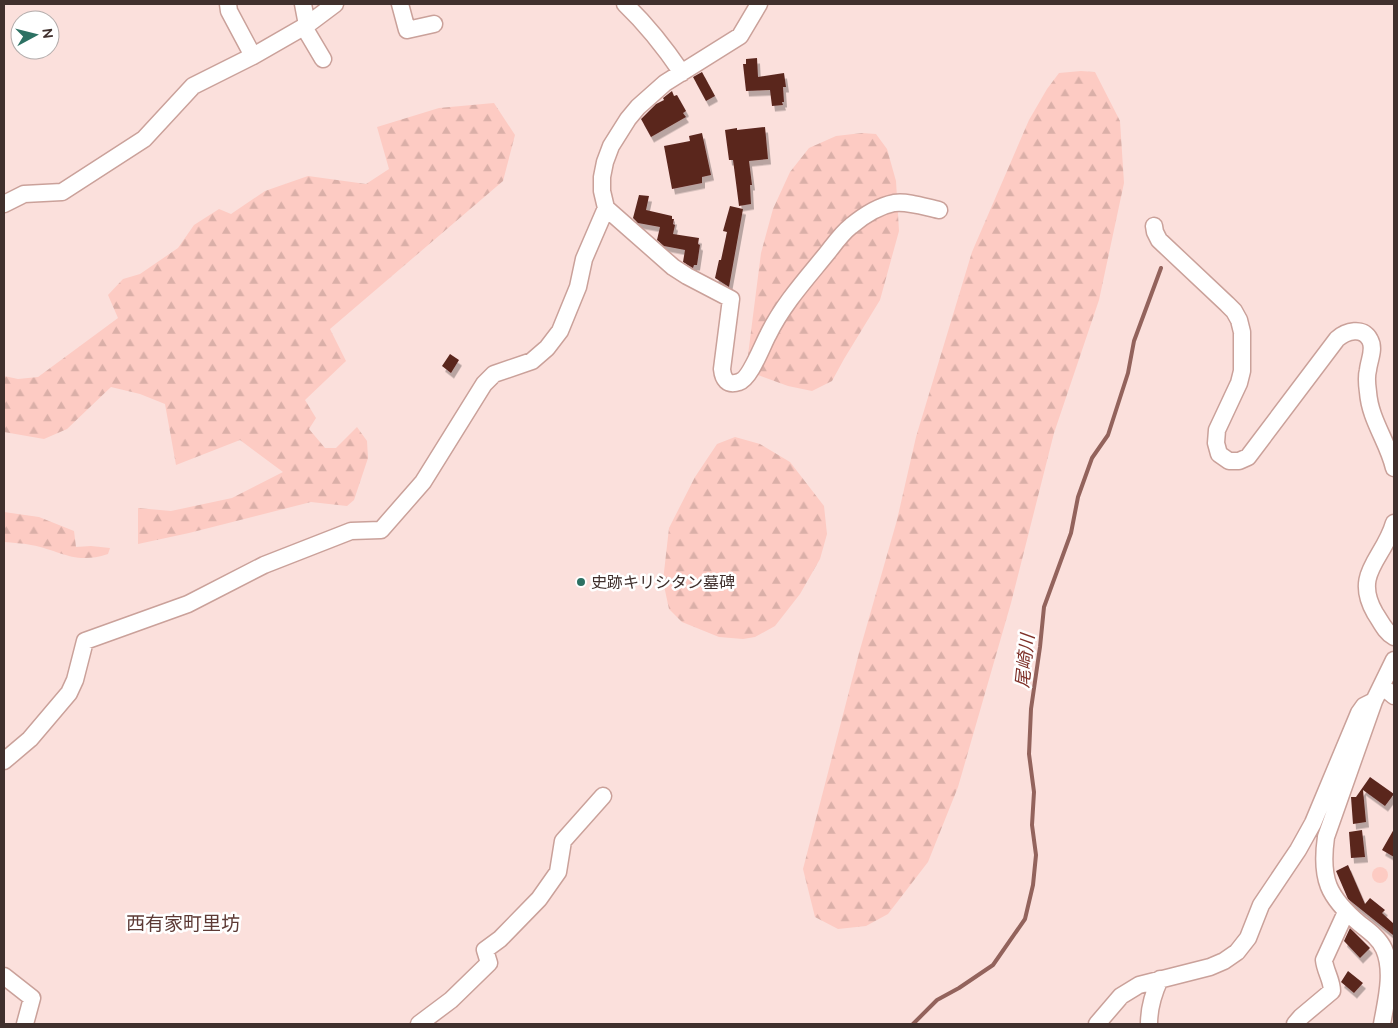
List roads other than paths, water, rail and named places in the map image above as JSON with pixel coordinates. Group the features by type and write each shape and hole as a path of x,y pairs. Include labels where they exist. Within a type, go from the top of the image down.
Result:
{"street":[{"path":"228,4 229,11 253,56"},
{"path":"303,4 306,26 323,58"},
{"path":"4,204 24,194 62,192 144,139 193,86 253,56 306,26 335,4"},
{"path":"400,4 407,30 434,24"},
{"path":"625,4 638,15 682,73"},
{"path":"760,4 740,36 665,83 638,107 611,146 602,177 602,191 606,208 673,267 731,299 722,369 725,381 733,383 743,381 771,329 796,292 849,227 868,214 894,203 903,202 939,210"},
{"path":"4,760 30,739 69,693 75,680 85,641 188,604 264,565 343,535 362,530 381,530 423,482 484,384 494,374 532,361 547,348 560,331 578,287 584,259 606,208"},
{"path":"1154,226 1160,240 1234,311 1242,332 1242,371 1239,382 1217,430 1217,449 1224,459 1239,461 1248,457 1337,339 1347,332 1358,331 1371,340 1372,352 1367,375 1368,396 1394,468"},
{"path":"1394,523 1383,550 1368,573 1366,588 1369,602 1385,629 1394,637"},
{"path":"1097,1024 1121,996 1139,985 1210,967 1224,961 1237,952 1248,938 1261,905 1298,850 1313,823 1364,706 1388,691 1394,660"},
{"path":"1374,701 1326,837 1323,857 1328,886 1336,900 1346,912 1376,936 1383,947 1387,961 1388,977 1382,1024"},
{"path":"419,1024 450,1000 489,963 485,950 500,939 540,899 558,872 563,841 603,796"},
{"path":"1295,1024 1301,1016 1332,991 1332,984 1324,960 1346,912"},
{"path":"4,976 32,998 25,1024"},
{"path":"1149,1024 1151,1003 1160,979"}],"waterway":[{"name":"尾崎川","path":"913,1024 937,1000 993,965 1025,919 1033,885 1036,855 1032,825 1034,792 1029,754 1031,709 1044,607 1071,533 1078,497 1092,458 1108,435 1128,373 1134,341 1161,268"}],"place":[{"name":"史跡キリシタン墓碑","path":"581,582"}],"district":[{"name":"西有家町里坊","path":"183,923"}]}
